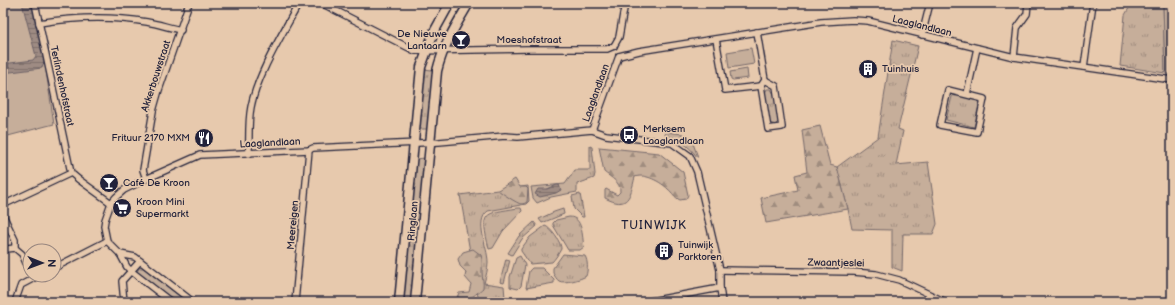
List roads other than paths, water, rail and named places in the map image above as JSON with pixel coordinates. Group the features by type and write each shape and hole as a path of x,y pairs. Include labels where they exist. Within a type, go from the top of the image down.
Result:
{"street":[{"name":"Terlindenhofstraat","path":"35,3 71,173"},
{"name":"Akkerbouwstraat","path":"146,178 143,170 153,111 189,3"},
{"path":"249,154 249,125 251,106 259,81 298,3"},
{"path":"321,3 329,5 415,51 426,51"},
{"name":"Ringlaan","path":"399,302 421,67 434,32 450,3"},
{"name":"Ringlaan","path":"415,302 437,71 451,34 469,3"},
{"path":"619,56 614,46 619,37 625,3"},
{"path":"922,35 930,3"},
{"path":"1014,57 1017,28 1027,14 1028,3"},
{"path":"1084,67 1093,3"},
{"path":"39,23 68,18 114,18 149,22 181,30"},
{"name":"Laaglandlaan","path":"111,203 124,190 146,178 200,155 249,154 309,150 313,148 430,142 505,136 518,138 592,130 619,56 639,51 821,22 853,20 868,22 1014,57 1172,80"},
{"path":"757,32 765,80 761,86 768,129 782,127 776,86 765,80"},
{"path":"716,39 725,90 761,86"},
{"name":"Moeshofstraat","path":"426,51 607,50 614,46"},
{"path":"967,94 977,48"},
{"path":"948,90 967,94 984,98 977,132 940,124 948,90"},
{"path":"592,130 606,135 672,143 690,156 697,172 720,270 722,302"},
{"name":"Meereigen","path":"295,302 309,150"},
{"path":"3,205 71,173 111,203 105,220 107,241 120,254 127,267 171,302"},
{"path":"3,214 15,240 15,248"},
{"path":"62,264 107,241"},
{"path":"3,251 15,248 22,254"},
{"path":"120,254 135,257 192,302"},
{"path":"124,302 122,281 140,261"},
{"name":"Zwaantjeslei","path":"720,270 868,272 899,280 946,302"},
{"path":"15,302 21,285 24,283"},
{"path":"645,302 666,300 720,288"}],"place":[{"name":"De Nieuwe Lantaarn","path":"461,40"},
{"name":"Tuinhuis","path":"868,69"},
{"name":"Merksem Laaglandlaan","path":"629,135"},
{"name":"Frituur 2170 MXM","path":"204,138"},
{"name":"Café De Kroon","path":"109,183"},
{"name":"Kroon Mini Supermarkt","path":"122,208"},
{"name":"Tuinwijk Parktoren","path":"664,251"}],"district":[{"name":"TUINWIJK","path":"654,225"}]}
